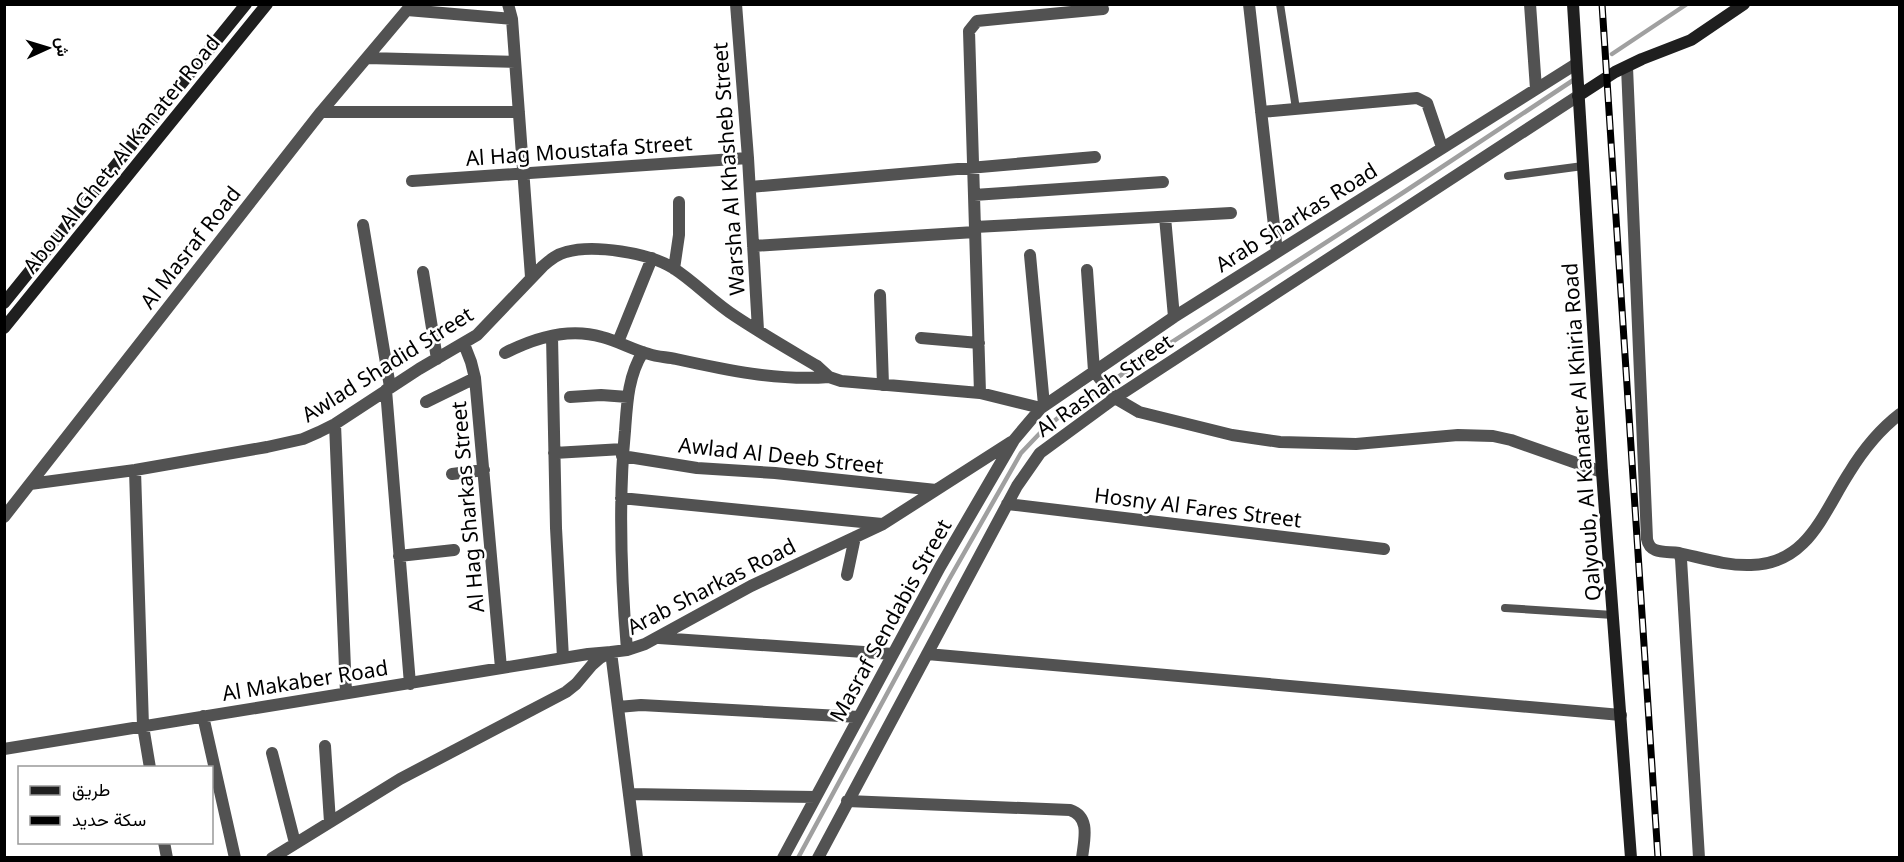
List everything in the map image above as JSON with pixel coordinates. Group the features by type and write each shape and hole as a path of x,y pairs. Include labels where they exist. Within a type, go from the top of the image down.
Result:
{"main road":[{"name":"Abou Al Ghet, Al Kanater Road","path":"4,303 246,4"},
{"name":"Abou Al Ghet, Al Kanater Road","path":"4,328 267,4"},
{"name":"Qalyoub, Al Kanater Al Khiria Road","path":"1573,4 1602,472 1630,858"},
{"path":"1578,96 1627,67 1691,40 1744,4"}],"street":[{"path":"508,4 512,19 531,277"},
{"name":"Warsha Al Khasheb Street","path":"736,4 758,330"},
{"path":"1249,4 1277,252"},
{"path":"1530,4 1536,89"},
{"path":"410,7 512,19"},
{"name":"Al Masraf Road","path":"4,517 321,112 410,7"},
{"path":"980,393 969,31 977,21 1102,9"},
{"path":"367,58 515,62"},
{"name":"Arab Sharkas Road","path":"1043,407 1174,317 1576,64"},
{"path":"1627,67 1647,539 1651,549 1750,565 1764,564 1790,555 1810,537 1851,470 1882,428 1899,414"},
{"name":"Al Rashah Street","path":"818,858 1007,504 1040,453 1114,398 1578,96"},
{"path":"1261,112 1420,99 1427,103 1442,147"},
{"path":"321,112 519,112"},
{"path":"750,187 1095,157"},
{"name":"Al Hag Moustafa Street","path":"412,181 748,158"},
{"path":"974,195 1163,182"},
{"path":"674,269 679,235 679,202"},
{"path":"753,246 1231,213"},
{"path":"1165,217 1174,317"},
{"path":"363,225 388,389 410,684"},
{"name":"Awlad Shadid Street","path":"30,483 135,470 303,439 335,424 388,389 464,344 486,327 531,277 555,256 568,251 602,250 652,258 674,269 733,314 818,366 829,376"},
{"path":"505,352 528,342 552,336 581,333 599,336 643,352 742,372 804,378 829,376 841,381 980,393 1043,407 1030,255"},
{"path":"618,342 652,258"},
{"path":"1087,270 1094,371 1114,398 1139,412 1232,435 1280,442 1329,444 1458,435 1493,436 1511,440 1602,472"},
{"path":"423,272 437,359"},
{"path":"880,295 883,385"},
{"path":"552,336 556,528 563,658"},
{"path":"921,338 979,343"},
{"name":"Al Hag Sharkas Street","path":"464,344 475,378 501,668"},
{"path":"627,650 622,584 623,453 628,397 634,366 643,352"},
{"path":"426,402 475,378"},
{"path":"570,397 602,395 628,397"},
{"name":"Masraf Sendabis Street","path":"783,858 940,567 1014,440 1043,407"},
{"path":"335,424 346,693"},
{"name":"Arab Sharkas Road","path":"272,858 400,779 566,692 592,665 611,652 627,650 659,638 751,586 883,524 1014,440"},
{"name":"Awlad Al Deeb Street","path":"554,453 623,453 697,468 775,473 936,490"},
{"path":"135,470 142,726 150,766"},
{"path":"452,474 484,471"},
{"path":"621,498 883,524"},
{"name":"Hosny Al Fares Street","path":"1007,504 1384,549"},
{"path":"847,576 855,537"},
{"path":"399,556 454,550"},
{"path":"1679,553 1699,858"},
{"path":"659,638 894,654"},
{"path":"611,652 637,858"},
{"name":"Al Makaber Road","path":"4,749 611,652"},
{"path":"927,654 1621,715"},
{"path":"618,707 641,705 860,717"},
{"path":"202,716 235,858"},
{"path":"325,746 330,822"},
{"path":"272,753 295,843"},
{"path":"629,794 816,797"},
{"path":"847,801 1070,810 1080,815 1085,826 1082,858"}],"lane":[{"path":"1280,4 1296,109"},
{"path":"1508,176 1583,166"},
{"path":"1505,608 1613,615"}],"waterway":[{"path":"1612,54 1687,4"},
{"path":"798,858 947,583 1021,453 1042,431 1070,408 1575,79"}],"railway":[{"path":"1602,4 1658,858"}]}
